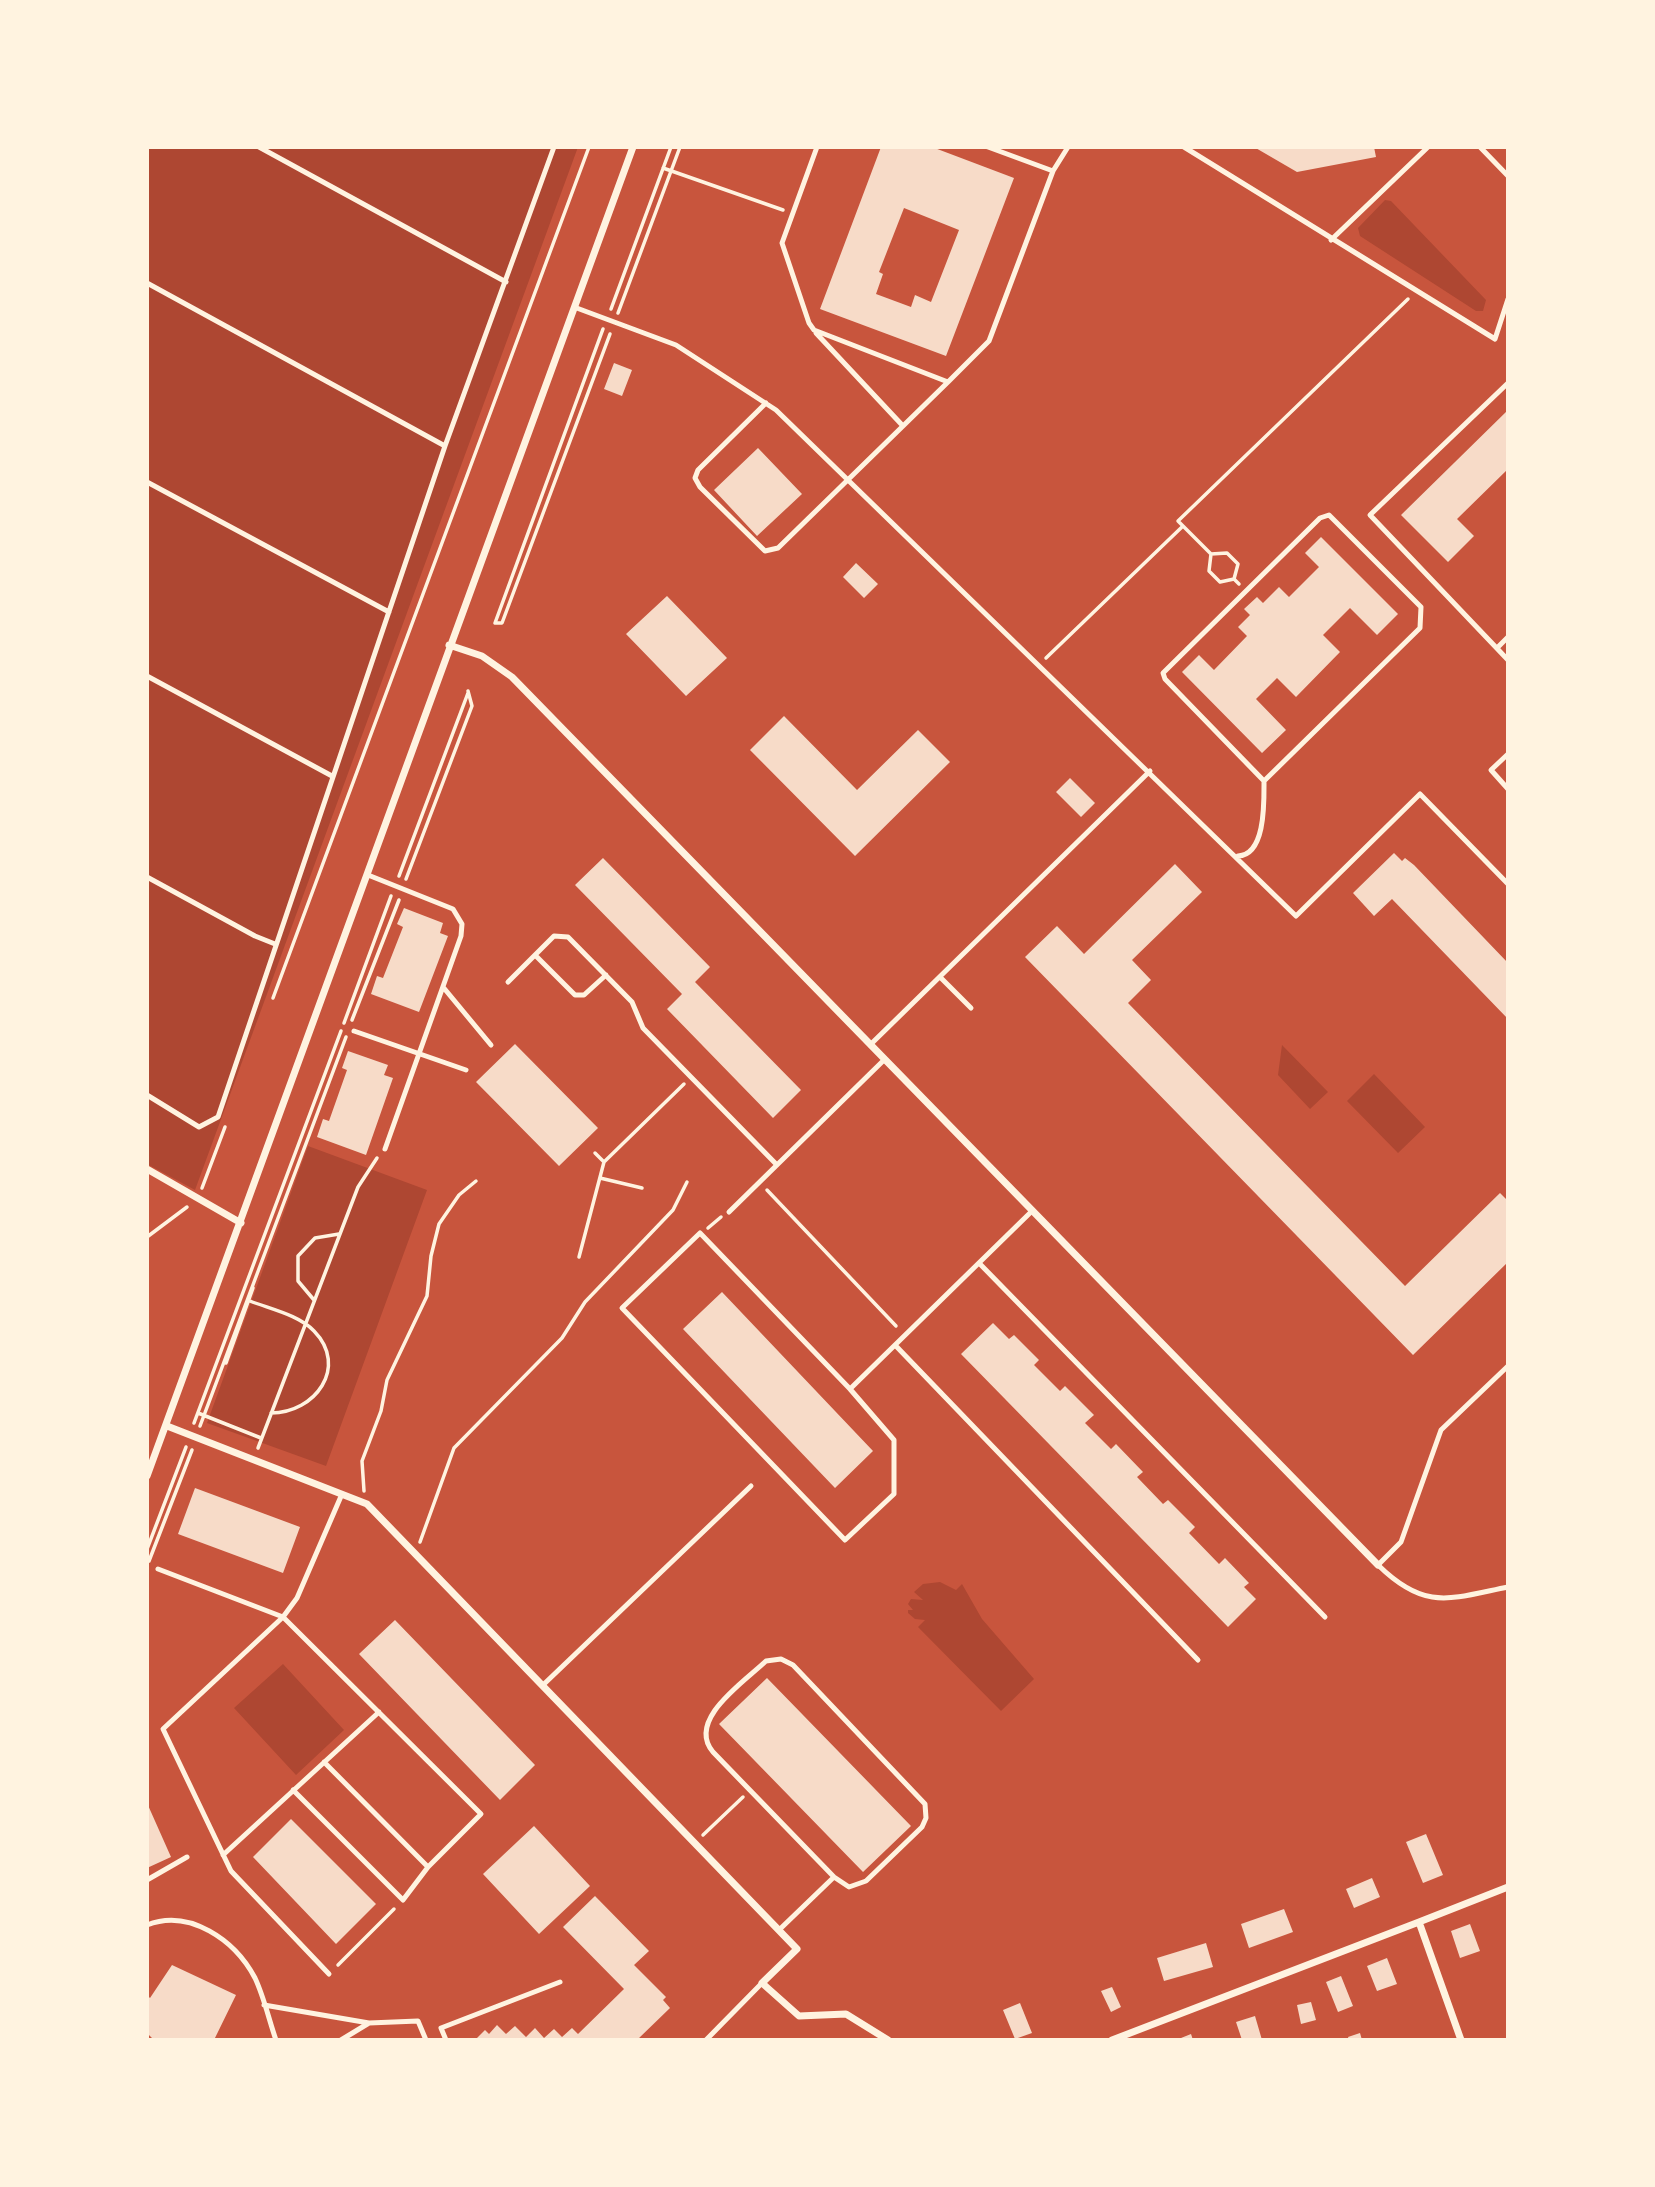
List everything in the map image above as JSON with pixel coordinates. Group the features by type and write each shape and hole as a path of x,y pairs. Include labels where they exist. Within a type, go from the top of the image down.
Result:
{"street":[{"path":"147,1476 633,147"},
{"path":"449,645 489,660 512,677 1378,1565"},
{"path":"147,1169 241,1223"},
{"path":"167,1426 367,1504 797,1949 762,1983 799,2016 846,2014 888,2040"},
{"path":"1112,2040 1508,1887"},
{"path":"1419,1923 1461,2040"}],"lane":[{"path":"259,147 506,282"},
{"path":"147,1095 199,1126 218,1118 445,446 554,147"},
{"path":"817,147 782,246 814,330 903,426"},
{"path":"988,147 1053,171"},
{"path":"766,403 698,470 695,478 760,548 772,551 779,548 989,341 1053,171 1068,147"},
{"path":"1184,147 1495,339 1508,299"},
{"path":"1331,240 1428,147"},
{"path":"1480,147 1508,176"},
{"path":"147,283 445,446"},
{"path":"574,307 676,345 766,403 849,479 1296,916 1420,794 1508,884"},
{"path":"814,330 948,382"},
{"path":"1508,383 1370,514 1508,660"},
{"path":"147,482 390,612"},
{"path":"1236,855 1244,856 1261,832 1264,781 1416,634 1422,614 1420,607 1329,515 1320,518 1163,673 1165,679 1264,781"},
{"path":"1497,648 1508,637"},
{"path":"147,676 332,776"},
{"path":"1508,754 1491,770 1508,789"},
{"path":"870,1045 1150,771"},
{"path":"368,875 453,909 459,916 461,936 385,1149"},
{"path":"147,877 255,936 275,944"},
{"path":"508,982 554,936 565,935 635,1005 643,1028 776,1165"},
{"path":"535,955 575,995 584,995 606,975"},
{"path":"940,977 971,1008"},
{"path":"443,987 491,1045"},
{"path":"354,1031 466,1070"},
{"path":"729,1212 885,1059"},
{"path":"850,1389 1032,1211"},
{"path":"701,1233 850,1389 894,1440 894,1494 845,1540 622,1308 701,1233"},
{"path":"979,1263 1325,1617"},
{"path":"895,1345 1198,1660"},
{"path":"1508,1366 1441,1430 1401,1542 1378,1565 1398,1584 1417,1595 1437,1599 1508,1587"},
{"path":"542,1685 751,1486"},
{"path":"329,1974 231,1871 163,1729 283,1617 297,1598 342,1494"},
{"path":"158,1569 283,1617 481,1814 428,1867 403,1900 293,1790"},
{"path":"781,1659 793,1665 919,1796 926,1810 922,1827 866,1881 849,1888 834,1877 707,1745 704,1729 716,1709 766,1661 781,1659"},
{"path":"223,1855 379,1712"},
{"path":"324,1762 428,1867"},
{"path":"147,1880 187,1857"},
{"path":"779,1930 834,1877"},
{"path":"147,1925 161,1919 198,1923 228,1944 254,1977 276,2040"},
{"path":"446,2040 441,2028 559,1982"},
{"path":"706,2040 762,1983"},
{"path":"264,2005 369,2023 418,2021 426,2040"},
{"path":"341,2040 369,2023"}],"path":[{"path":"271,1004 589,147"},
{"path":"671,147 495,623 502,623 680,147"},
{"path":"663,168 793,214"},
{"path":"1234,579 1238,564 1227,553 1211,554 1178,521 1417,290"},
{"path":"1039,665 1183,526"},
{"path":"1211,554 1209,571 1220,582 1234,579"},
{"path":"1234,579 1246,591"},
{"path":"147,1549 194,1436 204,1415 472,706 468,691 200,1406 194,1436 147,1567"},
{"path":"579,1257 604,1162 691,1077"},
{"path":"147,1237 199,1198 228,1121"},
{"path":"253,1460 358,1187 385,1149"},
{"path":"595,1153 604,1162"},
{"path":"600,1178 642,1188"},
{"path":"367,1504 362,1461 381,1412 387,1380 427,1296 434,1238 449,1208 476,1181"},
{"path":"416,1555 454,1448 562,1338 585,1301 673,1210 688,1182"},
{"path":"760,1182 905,1335"},
{"path":"701,1233 729,1212"},
{"path":"314,1300 298,1281 298,1256 315,1238 339,1234"},
{"path":"200,1406 218,1378 250,1301 262,1241"},
{"path":"250,1301 305,1324 314,1331 326,1352 326,1376 315,1397 295,1410 271,1413"},
{"path":"198,1413 261,1439"},
{"path":"711,1828 750,1790"},
{"path":"329,1974 403,1900"}],"shaded area":[{"path":"147,147 578,147 195,1190 147,1164"},
{"path":"1385,200 1391,201 1486,300 1483,311 1476,311 1360,236 1358,228"},
{"path":"1282,1045 1328,1092 1310,1109 1278,1075"},
{"path":"1374,1074 1425,1127 1398,1153 1347,1101"},
{"path":"308,1146 427,1190 326,1466 207,1423"},
{"path":"940,1582 956,1590 962,1584 982,1619 1034,1679 1001,1711 918,1627 925,1620 915,1619 908,1613 908,1610 913,1610 908,1604 911,1599 923,1600 914,1592 923,1584"},
{"path":"283,1664 344,1730 296,1775 234,1708"}],"building":[{"path":"881,147 932,147 1014,178 946,356 820,309","holes":["904,208 959,230 931,302 915,295 911,307 876,294 883,274 879,272"]},
{"path":"1254,147 1374,147 1376,157 1297,172"},
{"path":"614,363 632,370 622,396 604,389"},
{"path":"1508,410 1508,469 1457,519 1474,536 1448,562 1401,515"},
{"path":"758,448 802,494 757,536 714,490"},
{"path":"1321,537 1398,614 1377,635 1350,608 1323,635 1340,652 1296,697 1277,678 1256,699 1286,730 1262,753 1182,672 1199,655 1214,670 1247,636 1238,627 1250,615 1244,609 1257,597 1263,603 1279,587 1289,597 1319,567 1305,553"},
{"path":"856,563 878,584 864,598 843,577"},
{"path":"667,596 727,658 686,696 626,634"},
{"path":"784,716 857,790 918,730 950,762 855,856 750,750"},
{"path":"1070,778 1095,803 1081,817 1056,792"},
{"path":"1394,853 1402,861 1405,858 1414,865 1508,963 1508,1019 1392,899 1374,916 1353,893"},
{"path":"603,858 710,967 695,982 801,1090 773,1118 667,1009 682,994 575,885"},
{"path":"1175,864 1202,892 1132,960 1151,980 1128,1003 1405,1286 1500,1193 1508,1201 1508,1262 1413,1355 1025,957 1057,926 1084,954"},
{"path":"404,908 443,923 440,933 448,936 419,1012 371,994 377,976 383,978 403,927 397,924"},
{"path":"515,1044 598,1128 559,1166 476,1082"},
{"path":"348,1051 388,1065 384,1075 393,1078 366,1155 317,1137 323,1119 329,1121 347,1070 342,1068"},
{"path":"722,1292 873,1451 835,1488 683,1329"},
{"path":"993,1323 1009,1339 1014,1335 1039,1360 1034,1365 1060,1391 1065,1386 1094,1415 1085,1423 1111,1449 1116,1444 1143,1472 1137,1477 1163,1504 1168,1500 1195,1527 1189,1533 1219,1564 1225,1558 1249,1583 1244,1587 1256,1599 1228,1627 961,1354"},
{"path":"195,1488 300,1527 283,1573 178,1534"},
{"path":"395,1620 535,1765 500,1800 359,1654"},
{"path":"767,1678 911,1826 863,1872 719,1724"},
{"path":"147,1803 171,1857 147,1868"},
{"path":"291,1819 376,1904 336,1944 253,1857"},
{"path":"534,1826 590,1886 539,1934 483,1874"},
{"path":"1426,1834 1443,1875 1423,1883 1406,1842"},
{"path":"1372,1878 1380,1897 1354,1908 1346,1889"},
{"path":"595,1896 649,1951 634,1965 666,1997 663,2000 670,2008 637,2040 477,2038 485,2030 489,2034 497,2025 506,2034 515,2026 526,2037 535,2028 544,2038 554,2029 562,2037 572,2028 578,2034 624,1989 563,1927"},
{"path":"1284,1909 1293,1932 1249,1948 1241,1924"},
{"path":"1470,1924 1480,1951 1460,1958 1451,1931"},
{"path":"1206,1943 1213,1967 1164,1981 1157,1958"},
{"path":"1387,1958 1397,1984 1377,1991 1367,1966"},
{"path":"172,1965 236,1995 214,2040 154,2040 147,2033 147,1995 150,1998"},
{"path":"1341,1976 1353,2006 1338,2012 1326,1982"},
{"path":"1112,1987 1121,2007 1111,2012 1101,1991"},
{"path":"1311,2002 1316,2020 1301,2024 1297,2005"},
{"path":"1020,2003 1032,2033 1015,2039 1003,2010"},
{"path":"1255,2016 1262,2040 1242,2040 1236,2022"},
{"path":"1360,2033 1362,2040 1349,2040 1348,2037"},
{"path":"1191,2034 1193,2040 1176,2040"}]}
